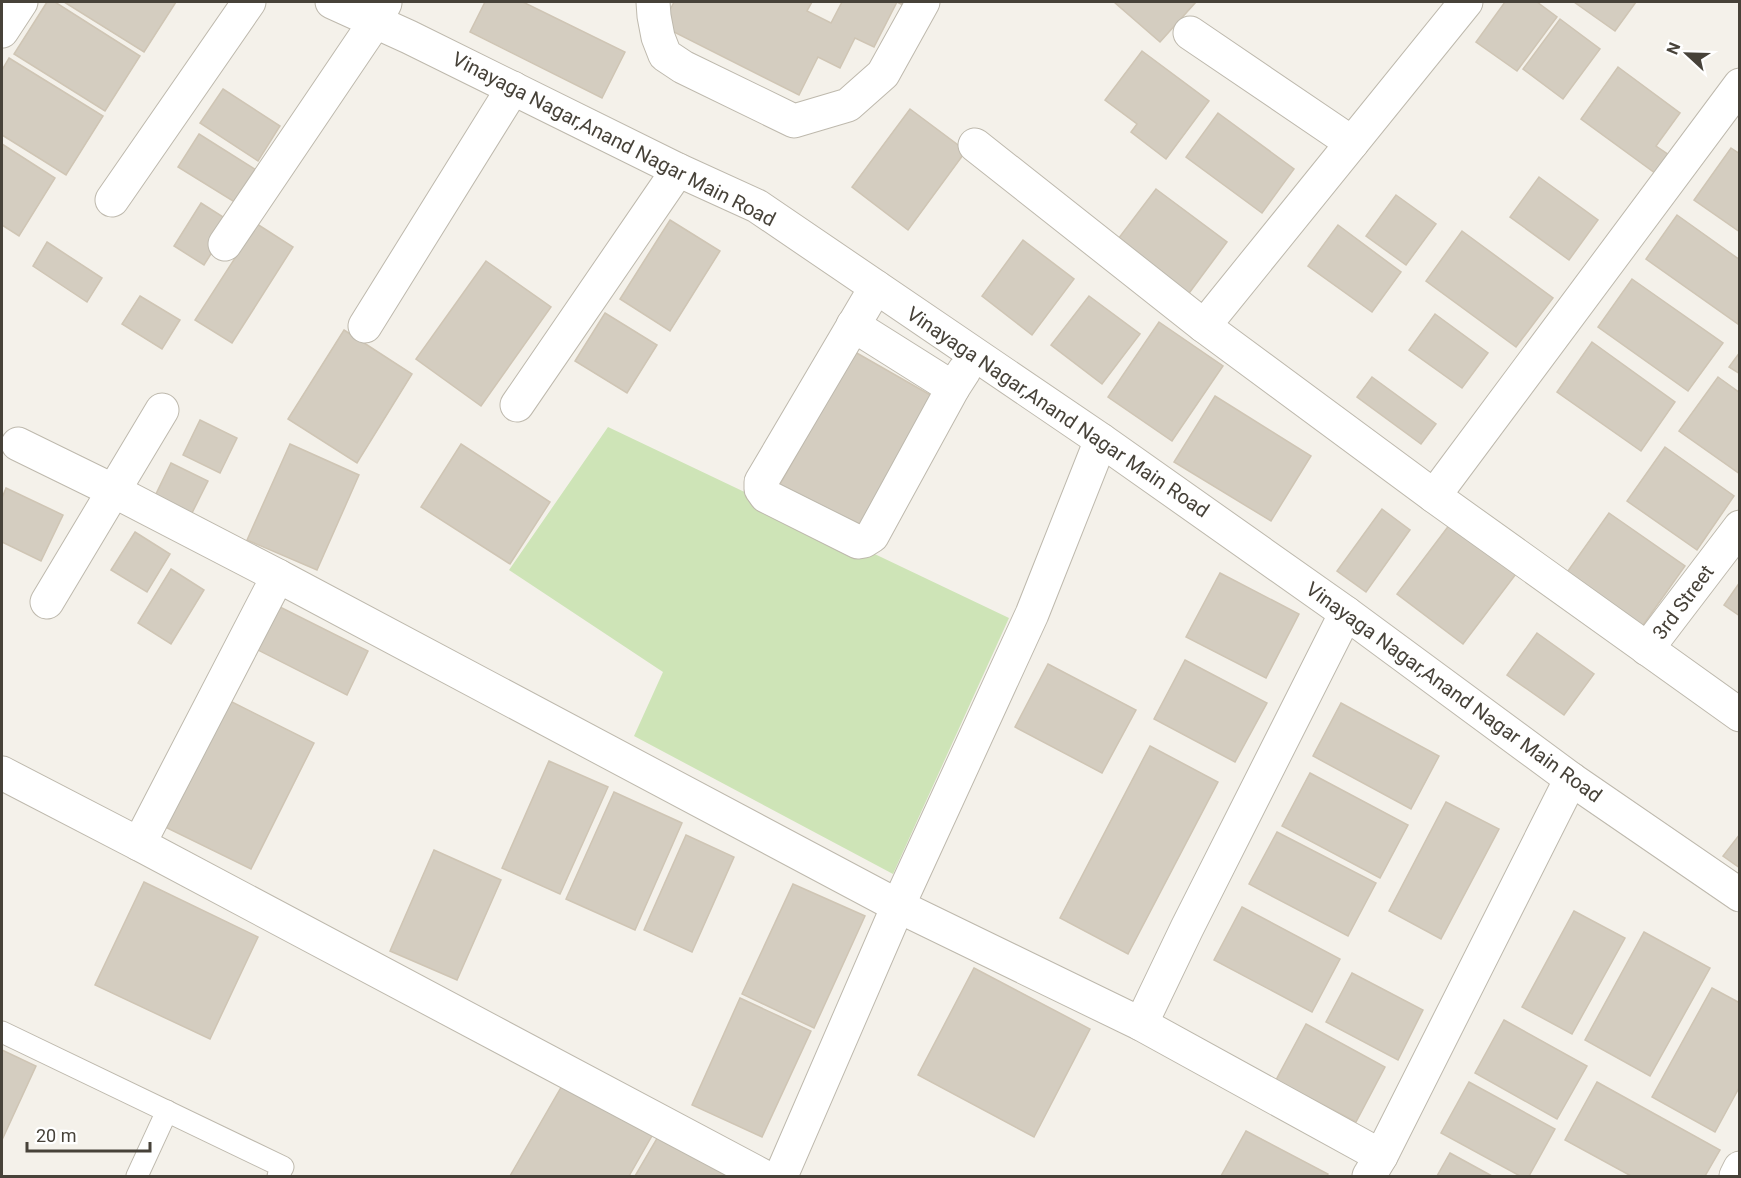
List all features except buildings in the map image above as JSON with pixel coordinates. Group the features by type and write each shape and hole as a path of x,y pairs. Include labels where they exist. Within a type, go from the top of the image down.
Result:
{"street":[{"path":"2,31 21,2"},
{"path":"112,200 249,2"},
{"name":"Vinayaga Nagar,Anand Nagar Main Road","path":"332,2 381,12 513,88 678,170 757,206 1101,440 1346,613 1571,779 1740,895"},
{"path":"653,2 656,26 665,55 683,67 794,122 848,105 883,74 923,2"},
{"path":"1204,326 1466,2"},
{"path":"225,244 381,12"},
{"path":"1190,33 1352,143"},
{"path":"1434,496 1740,85"},
{"path":"365,326 513,88"},
{"path":"975,145 1204,326 1434,496 1740,715"},
{"path":"517,405 678,170"},
{"path":"876,287 761,482 761,489 766,496 858,542 872,536 974,354"},
{"path":"854,325 953,388"},
{"path":"47,602 162,410"},
{"path":"781,1176 898,906 1032,614 1101,440"},
{"path":"18,444 278,576 898,906 1140,1024 1375,1166 1571,779"},
{"name":"3rd Street","path":"1647,649 1740,527"},
{"path":"139,844 278,576"},
{"path":"1140,1024 1186,928 1346,613"},
{"path":"2,773 763,1176"},
{"path":"1736,1176 1740,1168"}],"lane":[{"path":"2,1032 283,1167 278,1176"},
{"path":"136,1176 167,1111"}],"green space":[{"path":"608,427 1009,618 893,874 634,736 663,672 509,570"}]}
